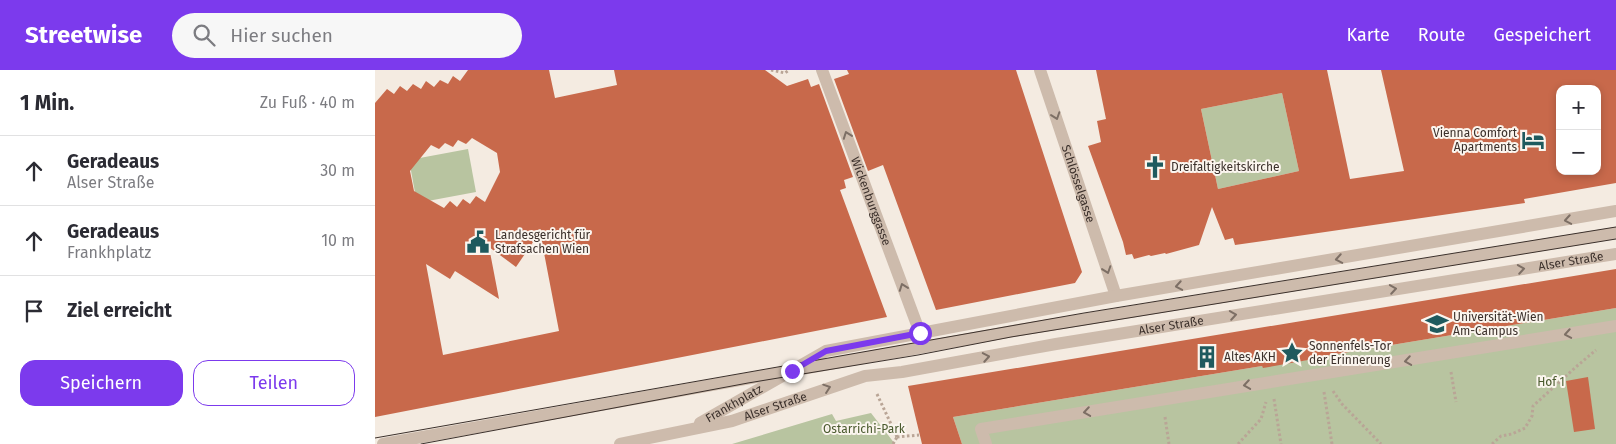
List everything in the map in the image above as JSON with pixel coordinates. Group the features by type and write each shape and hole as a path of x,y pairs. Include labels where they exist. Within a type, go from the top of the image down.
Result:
{"street":[{"name":"Wickenburggasse","path":"822,70 920,333"},
{"name":"Schlösselgasse","path":"1040,70 1116,296"},
{"path":"920,333 1116,296 1616,211"},
{"path":"383,444 1019,330 1616,233"},
{"name":"Alser Straße","path":"732,421 865,376 902,372 1065,343 1616,254"},
{"path":"986,444 981,429 1616,326"},
{"name":"Frankhplatz","path":"693,428 826,351 920,333"},
{"name":"Frankhplatz","path":"620,444 732,421"}],"path":[{"path":"771,70 785,73 789,70"},
{"path":"1492,444 1501,436 1512,434 1525,428 1532,416 1533,406 1603,344"},
{"path":"1447,354 1456,402"},
{"path":"1321,374 1332,444"},
{"path":"1321,374 1342,404 1381,444"},
{"path":"1238,444 1261,419 1271,381"},
{"path":"1271,381 1281,444"},
{"path":"877,394 897,437"},
{"path":"1161,399 1169,444"},
{"path":"897,437 919,435"},
{"path":"893,444 897,437"}],"green space":[{"path":"1282,93 1299,171 1218,189 1201,109"},
{"path":"468,149 476,192 417,203 409,160"},
{"name":"Hof 1","path":"1616,308 1616,444 962,444 953,417 1325,357"},
{"name":"Ostarrichi-Park","path":"871,413 895,444 732,444 832,414 836,421"}],"building":[{"name":"Landesgericht für Strafsachen Wien","path":"468,70 549,70 555,98 617,85 614,70 765,70 787,86 808,79 811,87 819,84 853,177 844,180 846,188 840,190 887,317 375,417 375,103 387,89 394,94 400,86 407,91 413,84 421,89 426,81 434,87 440,80 448,84 453,76 460,81","holes":["472,138 497,153 500,172 485,202 476,196 470,204 463,199 457,207 450,201 444,208 414,191 410,171 431,145 439,149 445,143 453,147 458,140 466,144","540,232 559,331 443,355 426,264 450,279 455,271 499,299 489,247 516,267"]},
{"path":"847,70 1016,70 1082,272 1075,283 936,310 883,165 868,171 834,79 849,74"},
{"path":"1096,70 1327,70 1350,179 1404,171 1381,70 1616,70 1616,183 1524,199 1525,203 1235,245 1233,238 1225,240 1212,207 1199,245 1166,254 1149,255 1134,259 1132,254 1126,255 1088,146 1101,142 1097,121 1106,119","holes":["1282,93 1299,171 1218,189 1201,109"]},
{"name":"Altes AKH","path":"1616,269 1616,308 1263,368 1262,366 953,417 962,444 922,444 908,386"},
{"path":"1588,377 1595,429 1574,432 1566,381"}],"tram line":[{"path":"375,438 1084,313 1616,227"},
{"path":"421,444 748,383 918,355 1011,337 1616,239"}],"place":[{"name":"Vienna Comfort Apartments","path":"1533,140"},
{"name":"Dreifaltigkeitskirche","path":"1155,167"},
{"name":"Landesgericht für Strafsachen Wien","path":"478,242"},
{"name":"Universität-Wien Am-Campus","path":"1437,324"},
{"name":"Sonnenfels-Tor der Erinnerung","path":"1292,353"},
{"name":"Altes AKH","path":"1207,357"}],"route":[{"path":"792,371 826,351 920,333"}]}
